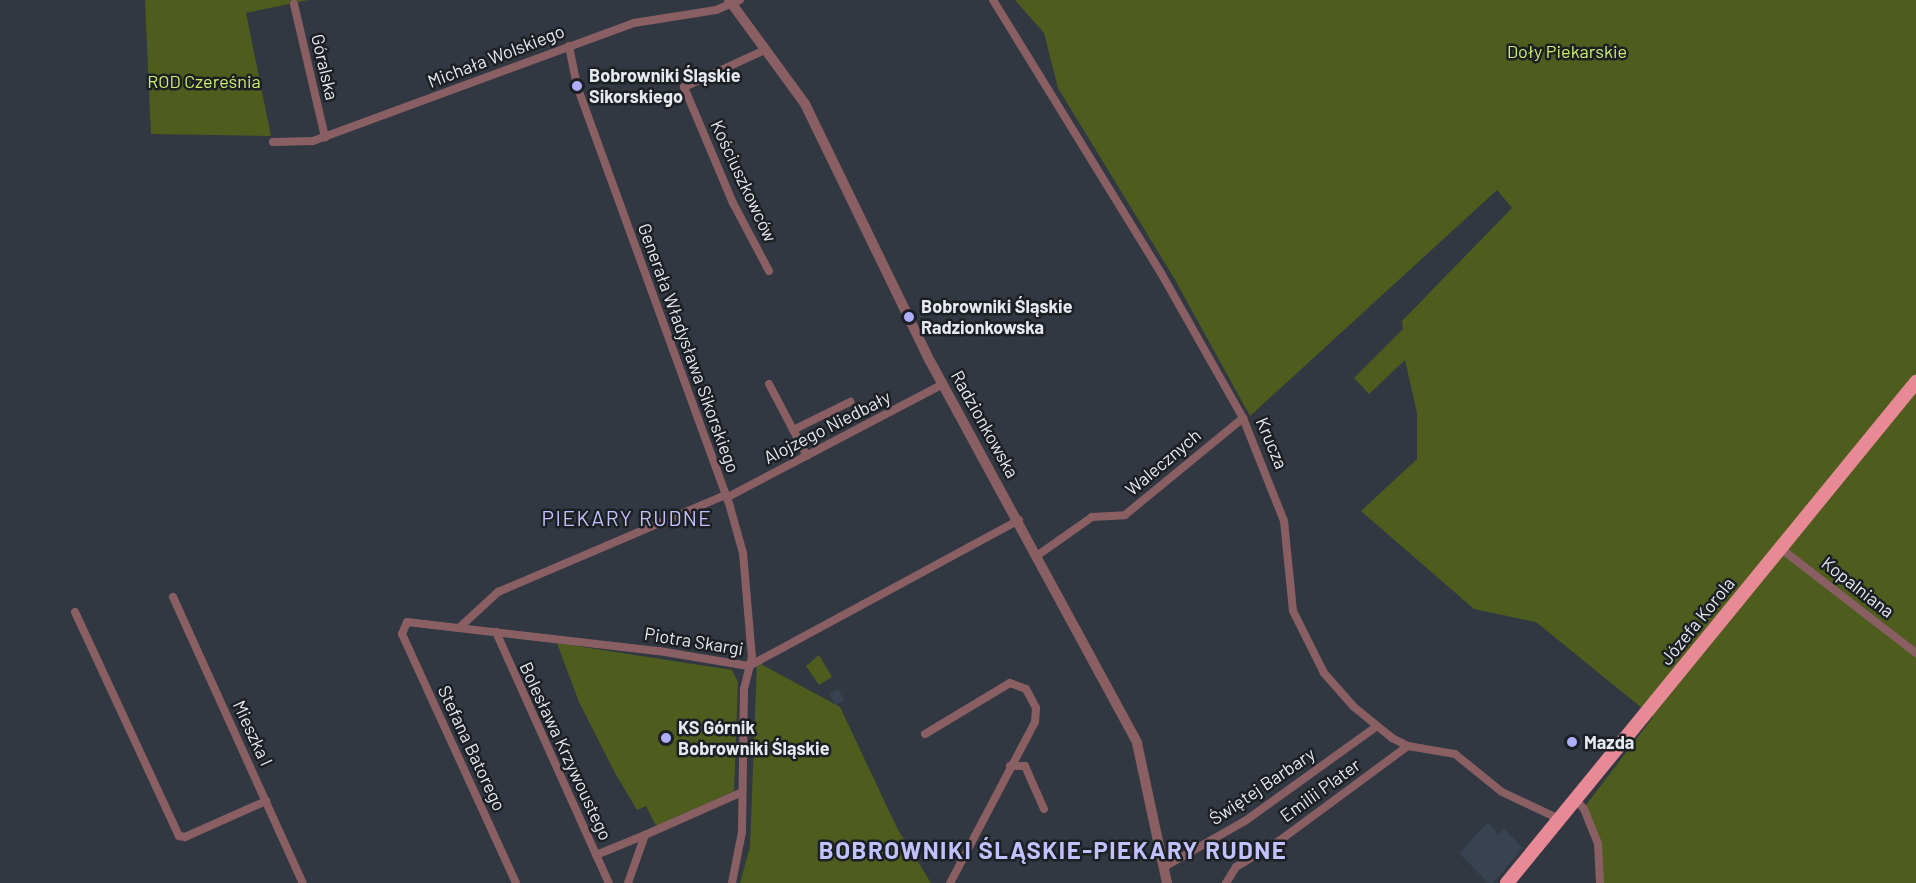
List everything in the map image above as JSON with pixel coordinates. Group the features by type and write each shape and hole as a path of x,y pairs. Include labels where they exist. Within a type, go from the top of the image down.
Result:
{"highway":[{"name":"Józefa Korola","path":"1507,883 1916,382"}],"street":[{"name":"Krucza","path":"993,0 1161,273 1243,418 1282,514 1295,617 1324,673 1376,726 1407,746 1455,754 1502,792 1559,819"},
{"name":"Michała Wolskiego","path":"273,142 325,137 569,46 651,18 734,2"},
{"name":"Radzionkowska","path":"734,2 813,120 943,384 1038,555 1137,743 1167,883"},
{"name":"Góralska","path":"294,4 325,137"},
{"name":"Generała Władysława Sikorskiego","path":"569,46 578,86 643,274 725,497 746,571 752,640 744,689 742,832 732,883"},
{"name":"Kościuszkowców","path":"765,50 684,87 733,203 769,271"},
{"path":"769,384 807,456"},
{"name":"Alojzego Niedbały","path":"460,627 498,592 725,497 943,384"},
{"path":"793,430 850,402"},
{"name":"Walecznych","path":"1038,555 1092,517 1125,515 1243,418"},
{"name":"Piotra Skargi","path":"402,627 412,621 659,651 749,666 1019,520"},
{"name":"Kopalniana","path":"1780,548 1916,652"},
{"name":"Mieszka I","path":"173,597 303,883"},
{"path":"75,612 179,836 185,837 266,801"},
{"name":"Stefana Batorego","path":"402,627 402,634 516,883"},
{"name":"Bolesława Krzywoustego","path":"496,632 609,883"},
{"path":"925,734 1010,683 1026,688 1036,708 1035,722 950,883"},
{"name":"Świętej Barbary","path":"1164,867 1245,821 1376,726"},
{"name":"Emilii Plater","path":"1226,883 1236,867 1279,841 1407,746"},
{"path":"1010,766 1025,766 1044,808"},
{"path":"596,855 742,792"},
{"path":"1575,799 1584,809 1598,844 1600,883"},
{"path":"628,883 645,835"}],"shaded area":[{"path":"838,689 844,700 836,705 829,694"},
{"path":"1488,822 1498,834 1504,829 1523,848 1493,883 1488,883 1459,853"}],"green space":[{"name":"ROD Czereśnia","path":"145,0 308,0 246,13 271,136 151,134"},
{"name":"Doły Piekarskie","path":"1015,0 1916,0 1916,883 1600,883 1598,845 1583,809 1653,717 1536,622 1474,609 1361,511 1417,459 1417,413 1405,360 1369,394 1354,378 1403,329 1402,321 1512,208 1497,190 1250,416 1174,278 1058,88 1044,33"},
{"name":"KS Górnik Bobrowniki Śląskie","path":"557,643 732,670 738,682 734,791 656,826 646,806 637,810 615,773 579,702"},
{"path":"819,655 832,677 819,685 806,666"},
{"path":"757,662 840,707 897,828 931,883 740,883 750,847"}],"place":[{"name":"Bobrowniki Śląskie Sikorskiego","path":"577,86"},
{"name":"Bobrowniki Śląskie Radzionkowska","path":"909,317"},
{"name":"KS Górnik Bobrowniki Śląskie","path":"666,738"},
{"name":"Mazda","path":"1572,742"}],"district":[{"name":"PIEKARY RUDNE","path":"627,518"},
{"name":"BOBROWNIKI ŚLĄSKIE-PIEKARY RUDNE","path":"1053,850"}]}
